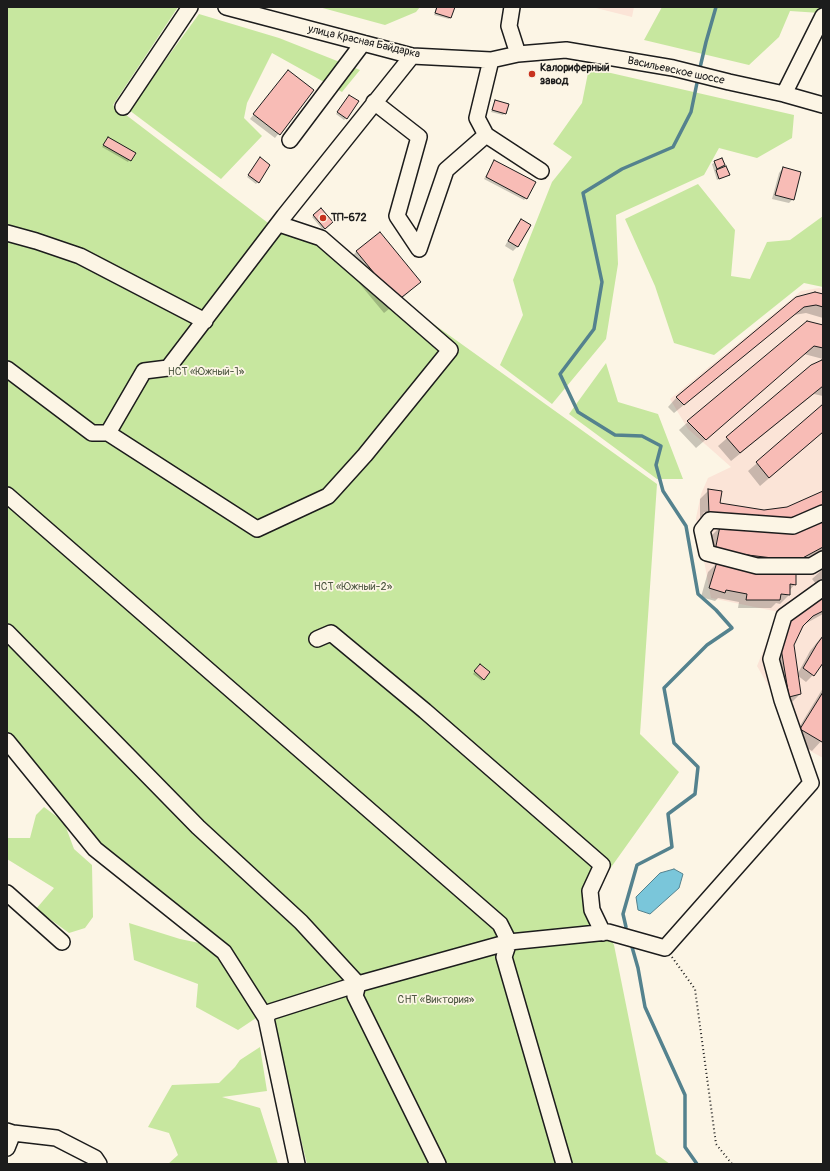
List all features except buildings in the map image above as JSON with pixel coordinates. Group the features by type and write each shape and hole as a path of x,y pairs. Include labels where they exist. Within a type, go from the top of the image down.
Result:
{"street":[{"path":"123,107 190,7"},
{"name":"улица Красная Байдарка","path":"226,7 412,56 491,60 523,53"},
{"path":"512,7 509,26 523,53"},
{"path":"784,94 823,16"},
{"path":"290,140 363,43"},
{"name":"Васильевское шоссе","path":"523,53 566,50 673,68 784,94 823,105"},
{"path":"108,433 144,371 168,368 284,216 412,56"},
{"path":"491,60 477,118 486,135 541,171"},
{"path":"374,102 419,137 397,216 419,249 446,170 486,135"},
{"path":"7,369 92,433 108,433 257,530 328,496 370,449 450,350 321,238 279,224"},
{"path":"7,233 80,256 205,321"},
{"path":"7,495 500,924 509,942 504,957 564,1164"},
{"path":"823,513 793,526 710,520 702,530 706,553 757,566 811,566 823,558"},
{"path":"266,1018 270,1012 358,984 509,942 605,933 665,948 811,783 782,700 771,659 784,616 823,588"},
{"path":"7,632 198,827 301,922 358,984"},
{"path":"316,639 331,633 426,711 602,866 590,891 592,910 605,933"},
{"path":"7,741 95,849 224,952 266,1018 297,1164"},
{"path":"7,893 62,942"},
{"path":"358,984 354,996 438,1164"},
{"path":"7,1148 10,1132 56,1138 96,1158 99,1164"}],"path":[{"path":"665,948 695,988 716,1144 732,1164"}],"shaded area":[{"path":"592,7 634,7 632,17"},
{"path":"819,288 823,289 823,758 794,742 783,711 757,666 779,612 711,598 696,518 701,494 708,478 731,467 688,429 670,399 801,291"}],"green space":[{"path":"7,7 178,7 113,105 272,226 319,242 657,484 640,734 679,772 597,887 594,920 608,932 614,945 656,1154 670,1164 307,1164 270,1012 231,952 105,852 7,732"},
{"path":"319,7 420,7 416,12 385,25"},
{"path":"662,7 821,7 820,13 790,11 779,37 749,65 644,40"},
{"path":"199,14 279,38 360,70 342,92 272,53 247,103 244,118 262,136 221,179 129,110"},
{"path":"589,68 794,115 792,138 757,158 719,148 704,175 616,215 618,264 606,339 552,404 500,365 523,315 513,280 552,182 572,157 553,144 582,103"},
{"path":"698,184 735,230 731,276 750,279 767,242 790,240 823,216 823,287 804,283 714,355 674,343 655,286 625,219"},
{"path":"606,363 618,402 658,414 683,479 657,479 569,414"},
{"path":"44,807 64,822 74,849 92,865 93,917 85,928 69,933 36,909 54,888 7,859 7,838 30,838 36,815"},
{"path":"129,923 180,939 209,945 241,984 256,1018 238,1030 196,1007 198,984 134,960"},
{"path":"260,1047 267,1091 222,1097 260,1108 278,1164 168,1164 178,1155 169,1133 148,1127 172,1085 219,1083 240,1060"}],"water":[{"path":"674,869 683,874 679,888 650,914 638,910 636,897 660,873"}],"waterway":[{"path":"699,72 716,7"},
{"path":"626,927 623,914 637,865 672,847 668,814 695,794 698,767 674,743 664,688 707,645 732,628 716,610 698,594 686,526 663,491 656,465 661,446 642,436 615,435 578,412 560,374 594,329 602,282 583,193 622,169 673,147 691,112 698,78"},
{"path":"632,947 638,968 645,1007 685,1095 685,1147 697,1164"}],"place":[{"name":"Калориферный завод","path":"532,74"},
{"name":"ТП-672","path":"323,218"}],"park label":[{"name":"НСТ «Южный-1»","path":"206,372"},
{"name":"НСТ «Южный-2»","path":"353,587"},
{"name":"СНТ «Виктория»","path":"436,1000"}]}
